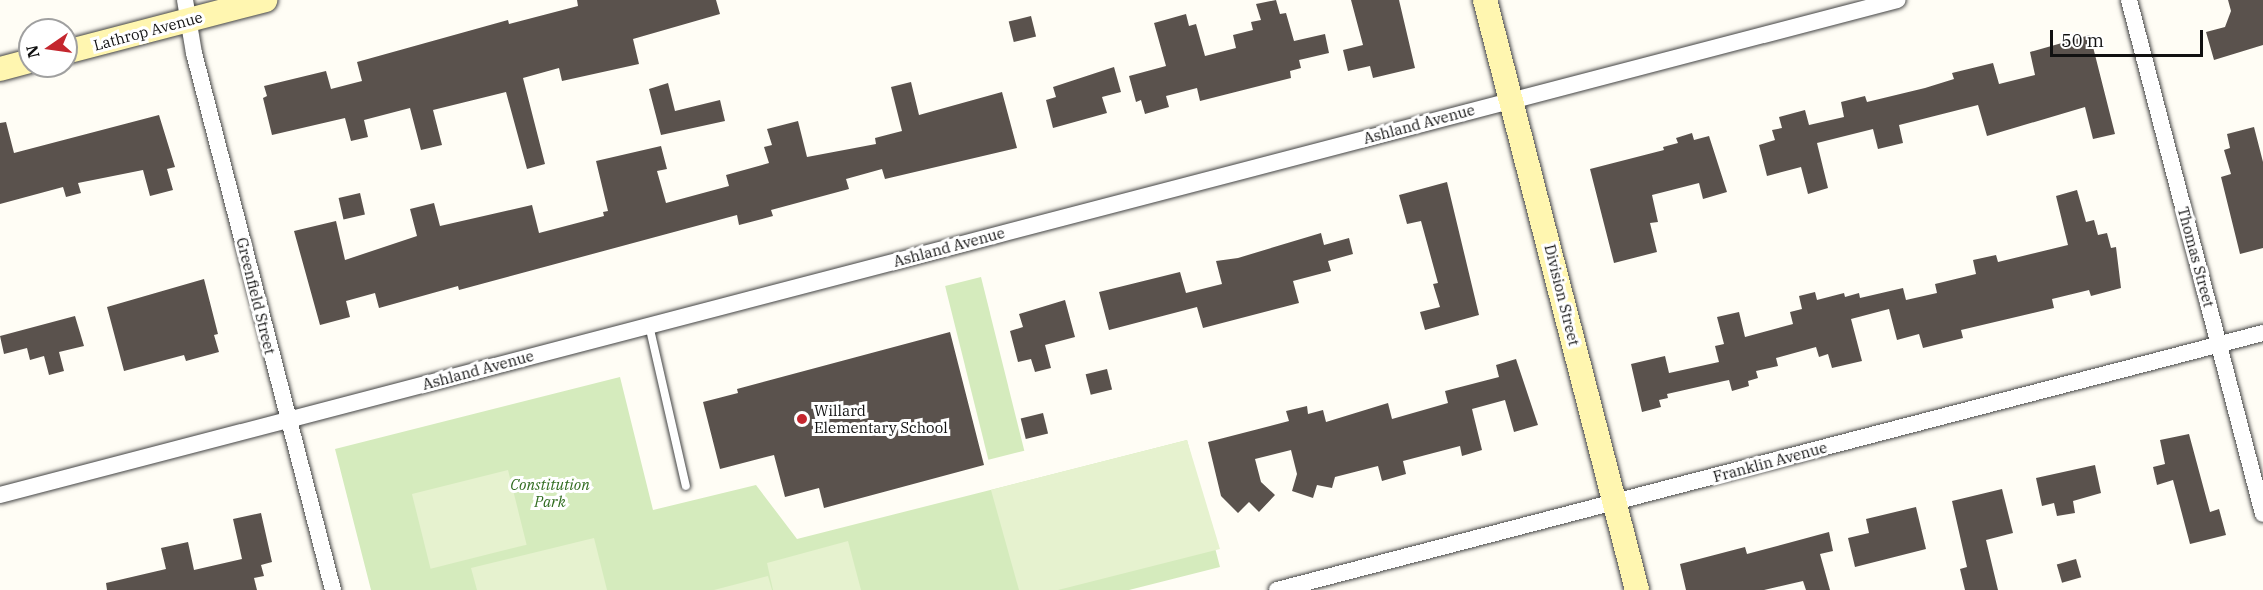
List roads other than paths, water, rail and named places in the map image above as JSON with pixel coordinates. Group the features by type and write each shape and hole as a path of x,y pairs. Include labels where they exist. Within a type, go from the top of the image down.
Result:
{"street":[{"name":"Lathrop Avenue","path":"78,48 186,10 265,0"},
{"name":"Division Street","path":"1485,0 1637,590"},
{"name":"Ashland Avenue","path":"0,495 1897,0"},
{"name":"Thomas Street","path":"2129,0 2263,514"},
{"name":"Greenfield Street","path":"186,10 288,420 333,590"},
{"path":"0,69 18,64"},
{"name":"Franklin Avenue","path":"1277,590 2263,333"}],"lane":[{"path":"649,325 686,486"}],"place":[{"name":"Willard Elementary School","path":"802,419"}],"park label":[{"name":"Constitution Park","path":"550,492"}]}
